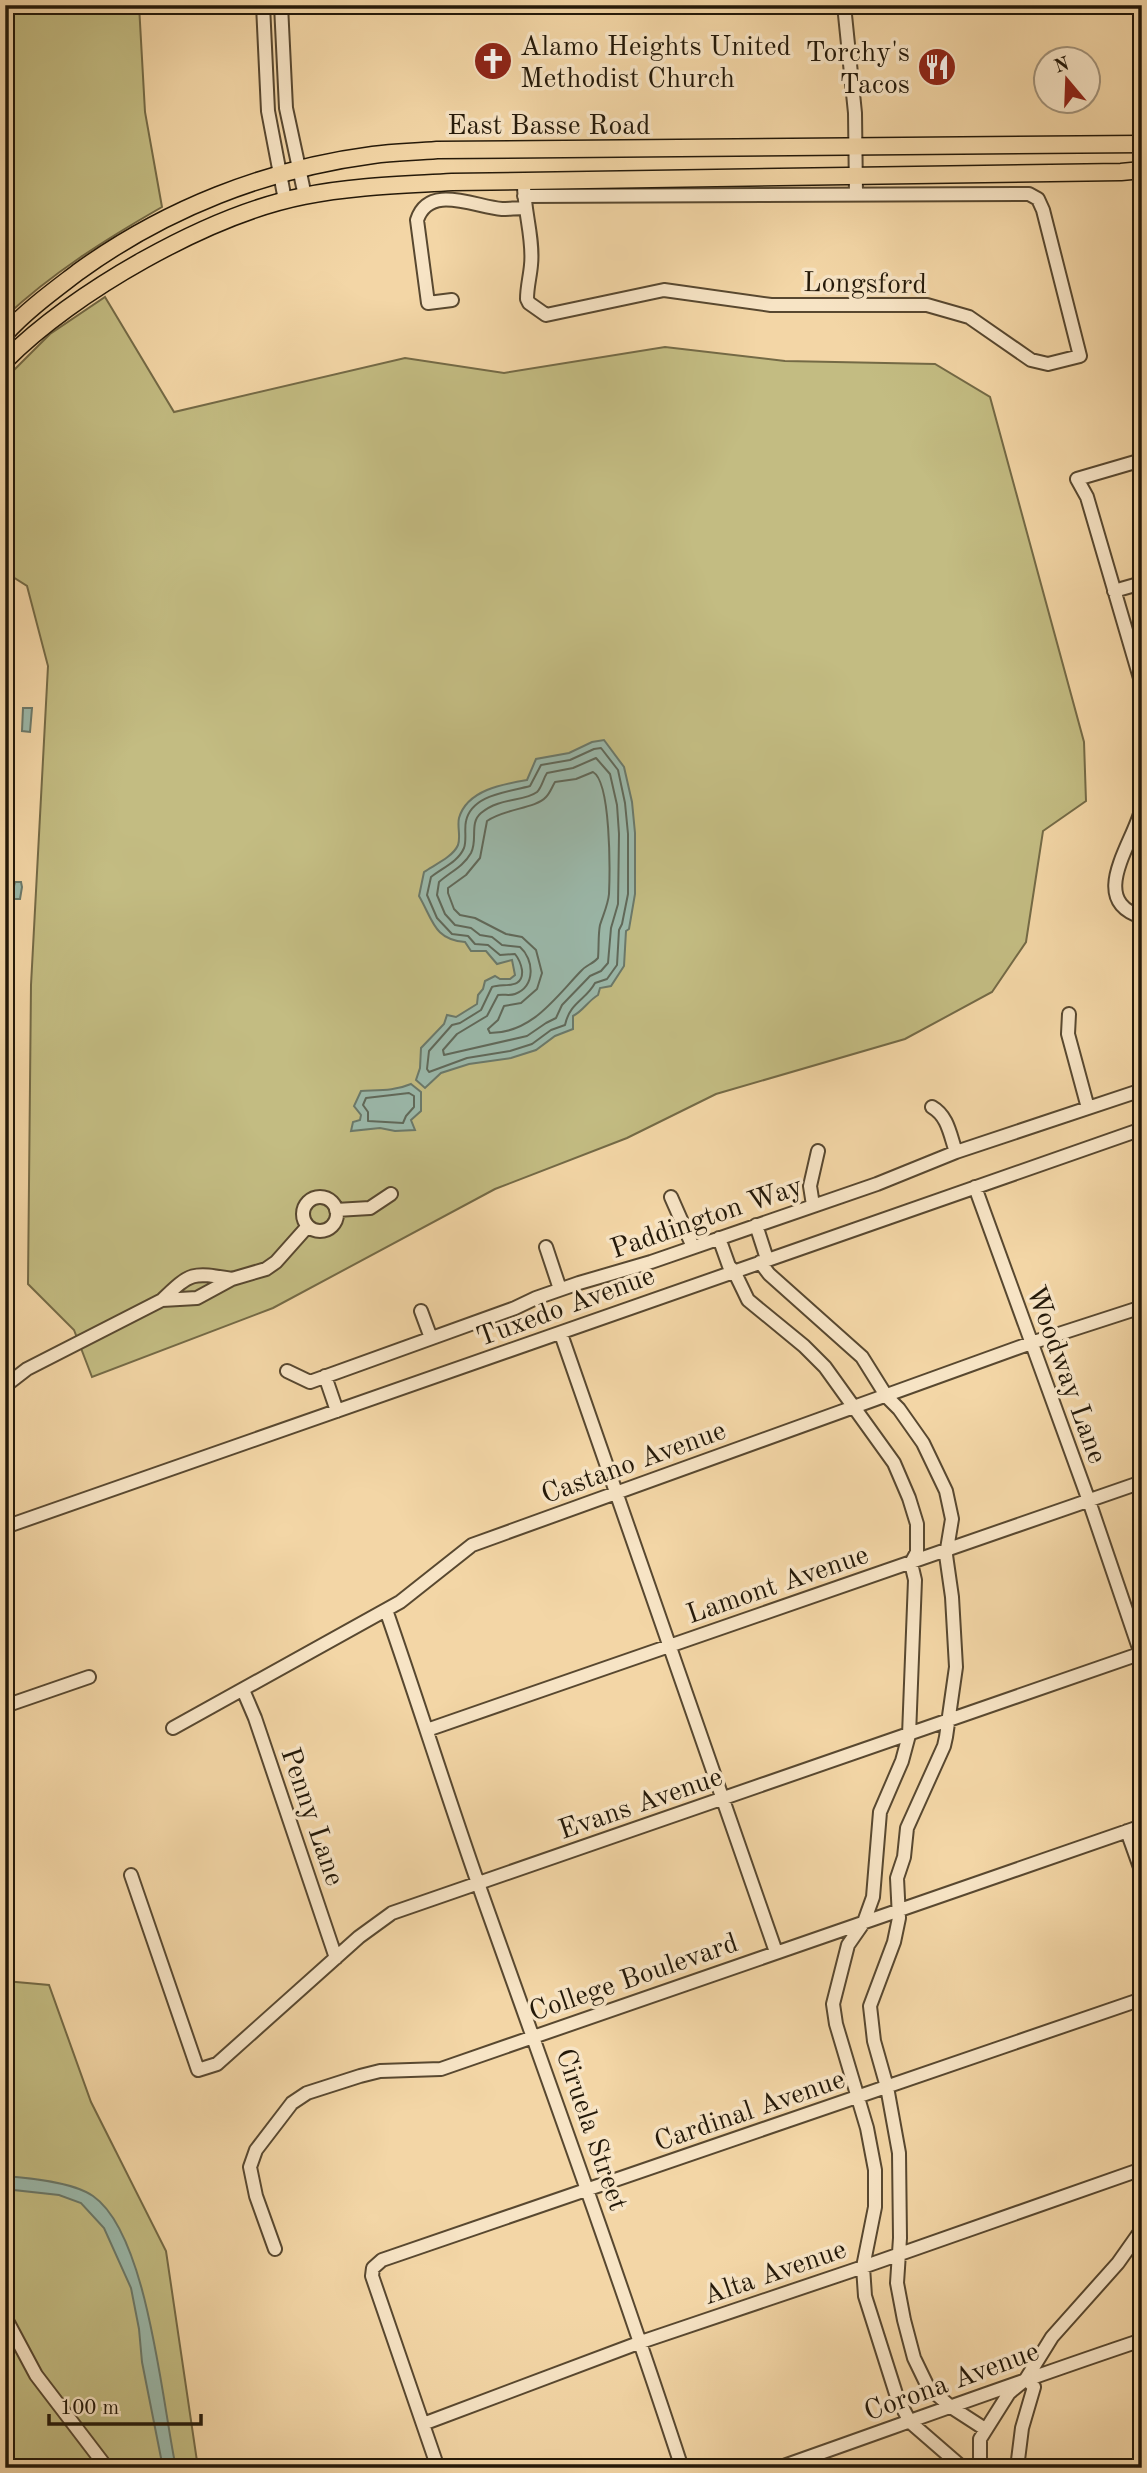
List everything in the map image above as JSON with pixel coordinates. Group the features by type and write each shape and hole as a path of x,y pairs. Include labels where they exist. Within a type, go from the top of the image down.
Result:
{"main road":[{"name":"East Basse Road","path":"5,334 42,299 134,236 169,216 219,194 281,173 373,155 437,150 1142,144"},
{"name":"East Basse Road","path":"5,362 22,344 66,308 120,275 211,227 285,200 305,196 388,185 524,195 856,176 1142,170"}],"street":[{"path":"263,5 268,111 285,200"},
{"path":"281,5 286,108 305,196"},
{"path":"844,5 855,113 856,195"},
{"path":"452,300 428,303 417,220 421,209 428,203 439,200 474,202 500,209 524,195"},
{"name":"Longsford","path":"524,195 1034,195 1043,210 1080,356 1048,364 1031,359 969,317 927,305 771,305 664,290 546,316 527,299 531,258 524,195"},
{"path":"1142,460 1077,479 1087,498 1142,685"},
{"path":"1114,591 1142,583"},
{"path":"1142,807 1114,881 1115,897 1120,905 1142,917"},
{"path":"1069,1014 1068,1034 1088,1108"},
{"name":"Paddington Way","path":"287,1371 310,1382 560,1289 693,1247 877,1184 956,1152 1142,1090"},
{"path":"932,1107 941,1111 945,1118 956,1152"},
{"name":"Tuxedo Avenue","path":"5,1527 1142,1129"},
{"path":"813,1205 810,1185 818,1151"},
{"name":"Woodway Lane","path":"975,1187 1141,1655"},
{"path":"336,1210 370,1208 391,1194"},
{"path":"318,1197 329,1200 336,1210 336,1220 329,1228 318,1231 308,1226 304,1222 303,1211 308,1202 318,1197"},
{"path":"671,1197 693,1247"},
{"path":"756,1225 769,1275 862,1357 887,1397 923,1443 946,1491 952,1519 946,1563 952,1597 956,1667 944,1746 907,1828 904,1857 897,1878 900,1909 894,1942 870,2006 874,2040 887,2087 899,2153 901,2189 897,2283 914,2358 928,2387 951,2407 985,2429"},
{"path":"162,1300 197,1298 232,1279 259,1272 276,1262 308,1226"},
{"path":"719,1238 729,1266 734,1270 748,1300 825,1367 894,1463 917,1524 917,1552 911,1563 915,1580 909,1735 902,1762 880,1812 873,1897 864,1922 848,1944 833,2004 836,2024 867,2128 875,2169 875,2207 863,2267 864,2296 897,2397 910,2422 963,2468"},
{"path":"545,1247 560,1289"},
{"path":"5,1386 27,1369 162,1300 182,1281 192,1276 201,1274 232,1279"},
{"name":"Castano Avenue","path":"173,1728 400,1602 472,1545 1031,1343 1142,1307"},
{"path":"421,1311 431,1338"},
{"path":"561,1334 776,1952"},
{"path":"325,1376 337,1411"},
{"name":"Lamont Avenue","path":"427,1730 1142,1482"},
{"name":"Ciruela Street","path":"386,1610 479,1885 641,2342 682,2468"},
{"name":"Evans Avenue","path":"131,1875 198,2070 217,2064 359,1937 392,1913 1141,1655"},
{"path":"5,1706 89,1677"},
{"name":"Penny Lane","path":"243,1690 255,1718 336,1958"},
{"name":"College Boulevard","path":"275,2249 256,2196 250,2167 257,2150 292,2103 307,2093 380,2071 442,2069 1142,1826"},
{"path":"1127,1831 1142,1873"},
{"name":"Cardinal Avenue","path":"423,2424 373,2276 373,2268 382,2260 1142,1999"},
{"name":"Alta Avenue","path":"423,2424 641,2342 1142,2169"},
{"path":"980,2468 979,2439 1009,2393 1026,2379 1052,2337 1118,2263 1142,2229"},
{"path":"5,2318 36,2375 107,2468"},
{"name":"Corona Avenue","path":"778,2468 1142,2340"},
{"path":"1017,2468 1023,2428 1034,2387 1026,2379"},
{"path":"423,2424 438,2468"}],"shaded area":[{"path":"5,5 139,5 145,112 162,207 80,258 41,286 5,317"},
{"path":"105,297 174,412 405,358 504,373 665,347 785,361 935,364 990,397 1084,742 1086,801 1043,831 1026,942 992,992 905,1039 716,1094 627,1138 495,1189 273,1308 92,1377 74,1330 28,1284 31,985 48,666 27,586 5,572 5,379 50,334"},
{"path":"5,1981 49,1985 91,2102 166,2251 198,2468 5,2468"}],"water":[{"path":"23,708 32,708 30,732 22,731"},
{"path":"604,740 624,767 632,802 635,833 635,894 629,929 626,931 624,966 611,986 600,988 598,995 573,1016 573,1029 555,1036 536,1050 511,1058 469,1064 441,1073 425,1088 416,1080 421,1048 444,1024 447,1015 456,1017 477,1004 485,981 495,976 510,979 515,975 512,960 497,964 486,951 471,951 465,942 441,933 419,896 424,872 456,849 459,842 459,818 463,808 478,795 497,786 527,780 536,759 569,753 592,742"},
{"path":"15,882 21,882 20,899 14,899 14,894 5,895 6,884 14,886"},
{"path":"411,1084 421,1092 421,1111 411,1120 415,1130 395,1131 380,1128 351,1131 353,1122 360,1120 361,1115 354,1106 361,1091 393,1089"},
{"path":"5,2176 51,2182 85,2191 112,2216 127,2245 140,2282 158,2363 176,2468 163,2468 142,2362 131,2288 104,2228 81,2203 59,2195 5,2189"}],"place":[{"name":"Alamo Heights United Methodist Church","path":"493,61"},
{"name":"Torchy's Tacos","path":"937,67"}]}
